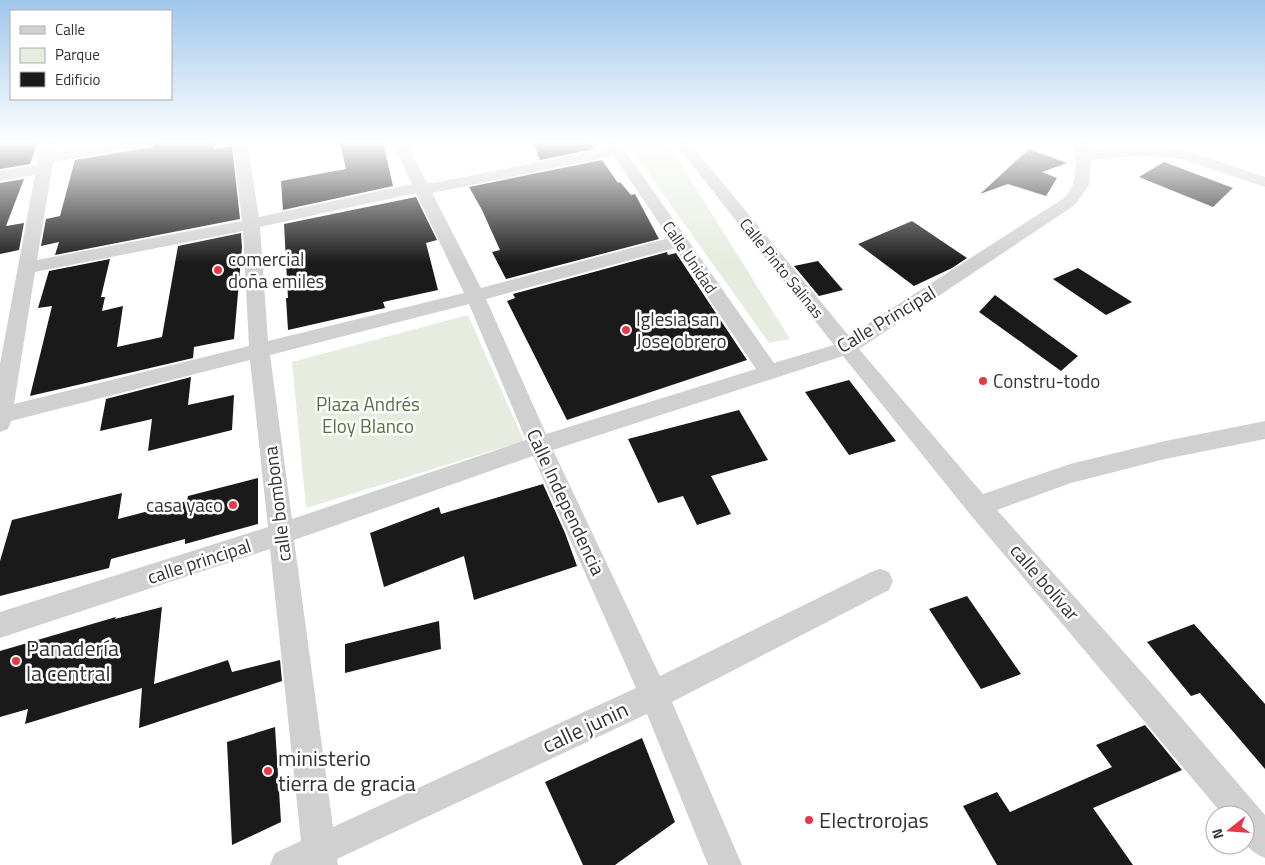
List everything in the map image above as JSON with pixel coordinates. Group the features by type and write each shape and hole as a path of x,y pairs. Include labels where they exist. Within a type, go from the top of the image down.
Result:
{"street":[{"path":"42,182 1,418 475,296 679,240"},
{"name":"calle bombona","path":"245,182 251,224 259,351 320,858"},
{"name":"Calle Independencia","path":"420,182 475,296 539,445 654,694 725,865"},
{"path":"27,268 251,224 422,187 433,188 457,182"},
{"name":"Calle Unidad","path":"640,182 769,372"},
{"name":"Calle Pinto Salinas","path":"713,182 846,348"},
{"name":"Calle Principal","path":"539,445 846,348 1054,212 1074,197 1081,182"},
{"name":"calle bolívar","path":"846,348 978,506 1172,728 1235,805"},
{"path":"978,506 1070,474 1165,450 1265,430"},
{"name":"calle principal","path":"0,625 281,534 539,445"},
{"name":"calle junin","path":"287,865 320,858 880,581"},
{"name":"calle bolívar","path":"1255,829 1265,841"}],"green space":[{"path":"655,182 692,182 790,339 769,343"},
{"name":"Plaza Andrés Eloy Blanco","path":"468,315 524,441 306,508 292,362"}],"building":[{"path":"23,182 6,226 24,223 19,250 0,254 0,183"},
{"path":"69,182 236,182 240,219 55,255 59,242 41,246 46,219 60,216"},
{"path":"281,182 392,182 393,186 283,210"},
{"path":"492,182 620,182 631,195 635,194 659,239 506,279 492,252 500,250 482,210 469,187"},
{"path":"993,182 1054,182 1046,196 1008,184 980,194"},
{"path":"1152,182 1218,182 1233,188 1213,207"},
{"path":"416,197 437,240 426,243 438,290 383,302 385,308 288,330 284,224"},
{"path":"912,221 967,258 952,268 914,286 858,244"},
{"path":"241,233 242,247 234,339 194,347 193,358 30,396 52,306 38,308 49,271 110,259 101,297 105,297 102,311 123,306 117,347 162,337 178,246"},
{"name":"Iglesia san Jose obrero","path":"667,252 668,255 676,253 747,360 567,420 507,301 515,298 513,294"},
{"path":"818,261 843,290 819,296 794,266"},
{"path":"1078,268 1132,302 1106,315 1053,279"},
{"path":"995,295 1078,356 1061,371 979,312"},
{"path":"191,377 188,405 234,395 232,430 148,451 152,419 100,431 106,399"},
{"path":"849,380 896,441 849,455 805,392"},
{"path":"739,410 768,460 711,476 731,514 697,525 683,496 658,503 628,439"},
{"path":"258,478 258,524 185,544 185,539 111,559 109,568 0,596 0,561 12,520 122,493 118,519 187,501 188,496"},
{"path":"543,484 565,533 577,566 474,600 464,556 384,587 370,533 439,507 441,514"},
{"path":"967,596 1021,674 981,689 929,609"},
{"path":"162,607 154,684 228,660 232,672 280,660 282,681 139,728 142,688 25,724 28,709 0,717 0,651 116,617 115,619"},
{"path":"439,621 441,649 345,673 345,644"},
{"path":"1194,624 1265,704 1265,769 1200,693 1191,696 1147,642"},
{"path":"1145,725 1182,770 1093,808 1133,865 997,865 963,806 997,792 1010,812 1112,767 1096,745"},
{"path":"275,727 281,822 232,845 227,742"},
{"path":"642,738 675,822 615,865 583,865 545,782"}],"place":[{"name":"comercial doña emiles","path":"218,270"},
{"name":"Iglesia san Jose obrero","path":"626,330"},
{"name":"Constru-todo","path":"983,381"},
{"name":"casa yaco","path":"233,505"},
{"name":"Panadería la central","path":"16,661"},
{"name":"ministerio tierra de gracia","path":"268,771"},
{"name":"Electrorojas","path":"809,820"}]}
